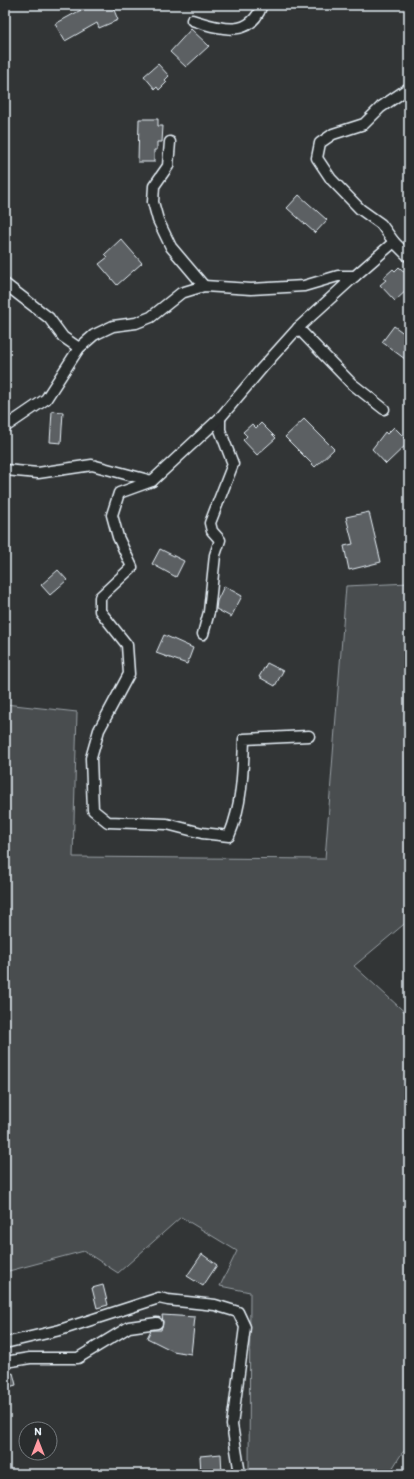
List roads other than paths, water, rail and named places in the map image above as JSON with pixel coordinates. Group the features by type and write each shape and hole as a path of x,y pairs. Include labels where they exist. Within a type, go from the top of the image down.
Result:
{"street":[{"path":"192,20 225,30 247,25 258,16 262,5"},
{"path":"407,252 394,242 381,224 360,210 331,179 317,158 320,143 333,134 364,124 382,107 409,88"},
{"path":"170,142 168,166 154,186 153,202 158,220 171,247 204,286"},
{"path":"310,736 244,739 242,774 236,813 229,836 202,833 168,824 108,822 93,810 91,758 99,730 129,674 127,645 100,611 100,597 132,566 118,537 112,515 119,493 152,482 220,418 298,328 394,242"},
{"path":"5,426 46,399 79,348 94,335 113,326 136,323 151,317 181,293 204,286 251,289 304,286 338,276 355,276"},
{"path":"5,284 49,318 63,337 79,348"},
{"path":"298,328 351,383 384,409"},
{"path":"203,634 210,612 215,555 220,540 212,531 210,523 233,464 220,430 220,418"},
{"path":"5,470 38,473 92,465 152,482"},
{"path":"5,1343 60,1330 159,1298 215,1305 238,1312 245,1327 232,1425 240,1474"},
{"path":"5,1362 30,1358 78,1358 129,1327 157,1323"}]}
